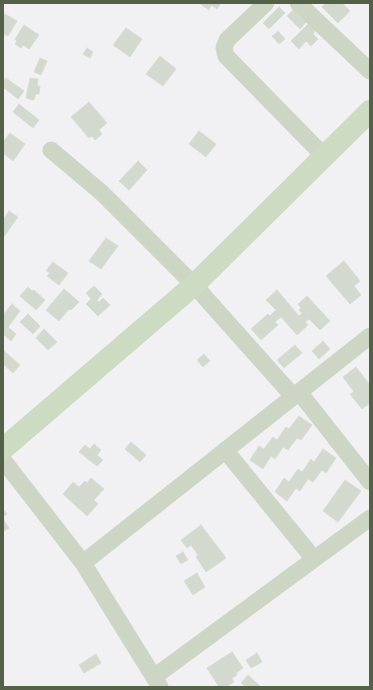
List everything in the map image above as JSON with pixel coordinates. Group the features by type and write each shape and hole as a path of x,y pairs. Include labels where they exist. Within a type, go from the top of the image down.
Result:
{"street":[{"path":"266,3 227,40 224,48 226,56 325,157"},
{"path":"298,3 370,71"},
{"path":"3,449 194,286 370,111"},
{"path":"51,150 102,193 194,286 296,394 370,482"},
{"path":"83,562 370,336"},
{"path":"225,450 314,559"},
{"path":"3,460 83,562 157,682 314,559 370,518"}],"building":[{"path":"199,3 221,3 217,9 211,5 209,10"},
{"path":"326,3 342,3 350,11 338,23 322,7"},
{"path":"279,7 285,13 269,29 263,23"},
{"path":"293,10 306,22 300,29 287,16"},
{"path":"5,14 17,21 8,36 3,34 3,17"},
{"path":"308,24 315,31 313,34 318,39 311,46 306,41 299,49 291,41"},
{"path":"24,25 39,35 29,49 23,45 21,48 15,44 17,41 15,39"},
{"path":"126,28 142,39 130,57 113,45"},
{"path":"278,31 285,39 279,44 272,36"},
{"path":"87,48 93,52 90,58 83,54"},
{"path":"160,56 176,69 163,86 146,74"},
{"path":"40,58 47,61 41,75 34,72"},
{"path":"6,78 24,91 18,99 3,87 3,82"},
{"path":"30,78 38,79 37,86 40,86 39,94 36,94 34,100 26,98"},
{"path":"89,102 107,123 99,130 102,134 95,140 92,136 89,138 71,117"},
{"path":"19,104 39,120 33,128 13,112"},
{"path":"199,131 216,144 206,157 189,144"},
{"path":"10,133 25,144 13,161 3,153 3,142"},
{"path":"138,161 147,170 129,190 119,181"},
{"path":"9,211 18,217 3,238 3,220"},
{"path":"106,238 118,246 101,269 89,261"},
{"path":"344,261 360,281 354,286 361,295 350,304 326,276"},
{"path":"53,262 68,273 59,285 47,276 50,273 46,271"},
{"path":"94,286 102,294 97,300 99,302 103,298 110,305 98,316 86,304 91,299 86,293"},
{"path":"28,287 32,291 34,290 45,300 36,310 20,296"},
{"path":"64,289 79,302 71,310 69,309 59,321 46,310"},
{"path":"277,290 299,316 302,313 299,310 301,308 298,304 307,296 330,321 320,330 309,319 305,322 308,325 297,335 281,317 275,322 278,325 261,340 251,329 268,314 270,316 276,310 266,300"},
{"path":"12,304 20,311 8,327 16,334 11,341 3,334 3,315"},
{"path":"28,314 40,326 33,334 20,322"},
{"path":"44,329 57,342 48,350 36,338"},
{"path":"323,341 330,349 319,359 312,351"},
{"path":"295,345 302,353 284,368 277,360"},
{"path":"4,351 20,365 13,373 3,364"},
{"path":"204,354 210,361 203,367 197,360"},
{"path":"356,367 370,385 370,403 362,409 350,394 354,392 343,377"},
{"path":"299,416 312,425 301,440 297,438 288,450 283,447 275,459 271,456 263,469 250,460 259,446 264,449 273,437 277,440 286,427 289,429"},
{"path":"131,442 146,455 140,462 125,449"},
{"path":"94,444 101,450 97,455 103,460 97,466 79,452 85,445 90,449"},
{"path":"323,449 336,458 326,473 322,470 313,482 308,479 300,491 296,488 287,501 275,492 284,478 289,482 298,469 302,472 311,459 314,462"},
{"path":"91,478 104,489 94,500 98,504 87,516 63,494 73,482 79,487 85,481 87,483"},
{"path":"345,480 361,491 338,522 323,511"},
{"path":"3,509 7,514 3,517"},
{"path":"3,519 9,528 3,532"},
{"path":"201,525 226,558 206,572 196,557 198,555 191,545 187,548 181,540"},
{"path":"183,552 188,560 181,564 176,556"},
{"path":"197,573 205,587 193,595 184,581"},
{"path":"232,652 243,668 232,678 234,682 226,687 219,687 207,668"},
{"path":"257,653 262,662 251,668 246,660"},
{"path":"96,654 101,663 84,673 79,665"},
{"path":"248,675 261,687 246,687 241,683"}]}
